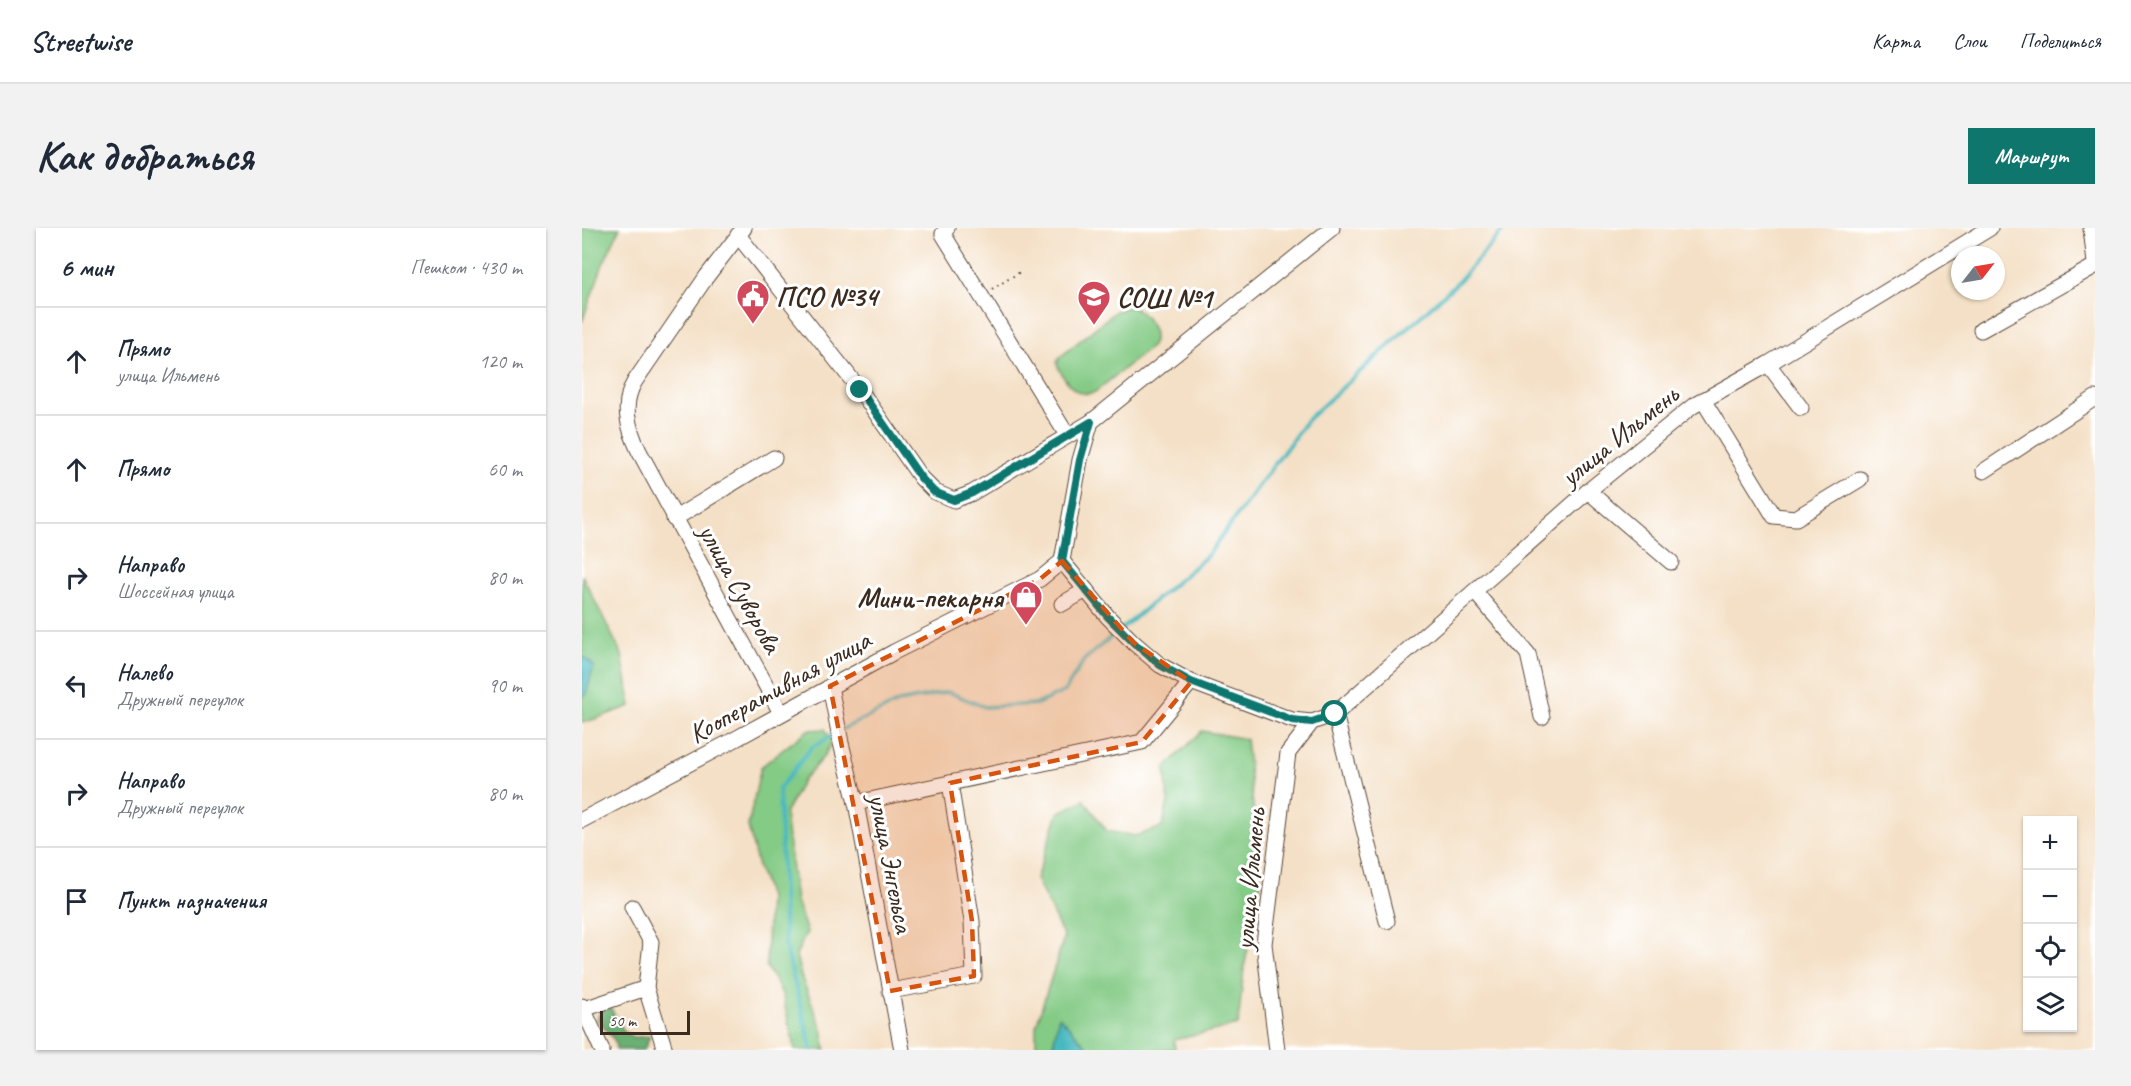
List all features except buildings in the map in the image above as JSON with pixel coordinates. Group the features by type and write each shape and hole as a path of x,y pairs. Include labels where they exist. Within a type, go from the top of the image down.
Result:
{"street":[{"path":"741,232 860,390 921,478 934,492 954,500 972,493 1091,422 1332,228"},
{"name":"улица Ильмень","path":"1062,561 1108,617 1160,665 1191,682 1292,720 1312,722 1335,714 1588,491 1693,406 1768,364 1990,228"},
{"path":"1981,330 2095,265 2091,228"},
{"path":"945,231 981,296 1067,435"},
{"name":"улица Суворова","path":"741,232 707,276 629,390 628,425 674,519 781,713"},
{"path":"1768,364 1801,408"},
{"path":"1984,471 2095,398"},
{"path":"1703,400 1774,516 1796,518 1860,479"},
{"path":"1062,561 1080,460 1091,422"},
{"name":"улица Суворова","path":"674,519 774,458"},
{"path":"1588,491 1671,562"},
{"name":"Кооперативная улица","path":"582,820 830,686 1040,579 1062,561"},
{"path":"1062,604 1086,590"},
{"path":"1475,592 1528,654 1542,717"},
{"path":"856,803 1142,742 1191,682"},
{"name":"улица Энгельса","path":"830,686 856,803 902,1050"},
{"path":"1335,714 1387,921"},
{"name":"улица Ильмень","path":"1276,1050 1264,944 1288,753 1312,722"},
{"path":"890,991 974,976 972,921 950,783"},
{"path":"632,907 651,942 646,988 665,1050"},
{"path":"602,1050 583,1007 646,988"}],"path":[{"path":"981,296 1020,272"}],"highlighted area":[{"path":"1062,561 1134,643 1191,682 1142,742 950,783 972,921 974,976 890,991 830,686 1040,579"}],"green space":[{"path":"582,228 620,228 603,264 582,322"},
{"path":"1129,306 1145,316 1149,322 1154,334 1152,346 1095,392 1082,393 1072,388 1058,367 1057,362 1060,357 1116,311"},
{"path":"582,575 622,655 631,706 582,722"},
{"path":"825,729 832,742 824,756 803,780 785,814 796,901 807,932 796,955 801,976 822,1029 826,1050 795,1050 782,993 766,966 769,897 758,867 748,826 761,767 808,730"},
{"path":"1202,731 1246,739 1261,881 1244,968 1238,1025 1174,1040 1175,1050 1090,1050 1059,1017 1052,1050 1036,1050 1036,1026 1064,937 1036,879 1058,813 1084,800 1107,831 1135,836 1162,827 1168,803 1165,768"},
{"path":"611,1008 624,1031 633,1037 650,1036 644,1050 616,1050 615,1041 597,1019 601,1010"}],"water":[{"path":"582,655 594,666 586,695 582,696"},
{"path":"1059,1016 1090,1050 1052,1050"}],"waterway":[{"path":"1123,628 1208,555 1307,420 1458,282 1505,228"},
{"path":"843,729 899,702 948,692 985,707 1037,704 1065,691 1084,660 1117,632"},
{"path":"812,1050 785,945 779,789 811,748 834,734"}],"place":[{"name":"ПСО №34","path":"753,325"},
{"name":"СОШ №1","path":"1094,326"},
{"name":"Мини-пекарня","path":"1026,626"}],"route":[{"path":"860,390 921,478 934,492 954,500 972,493 1091,422 1080,460 1062,561 1108,617 1160,665 1191,682 1292,720 1312,722 1335,714"}]}
